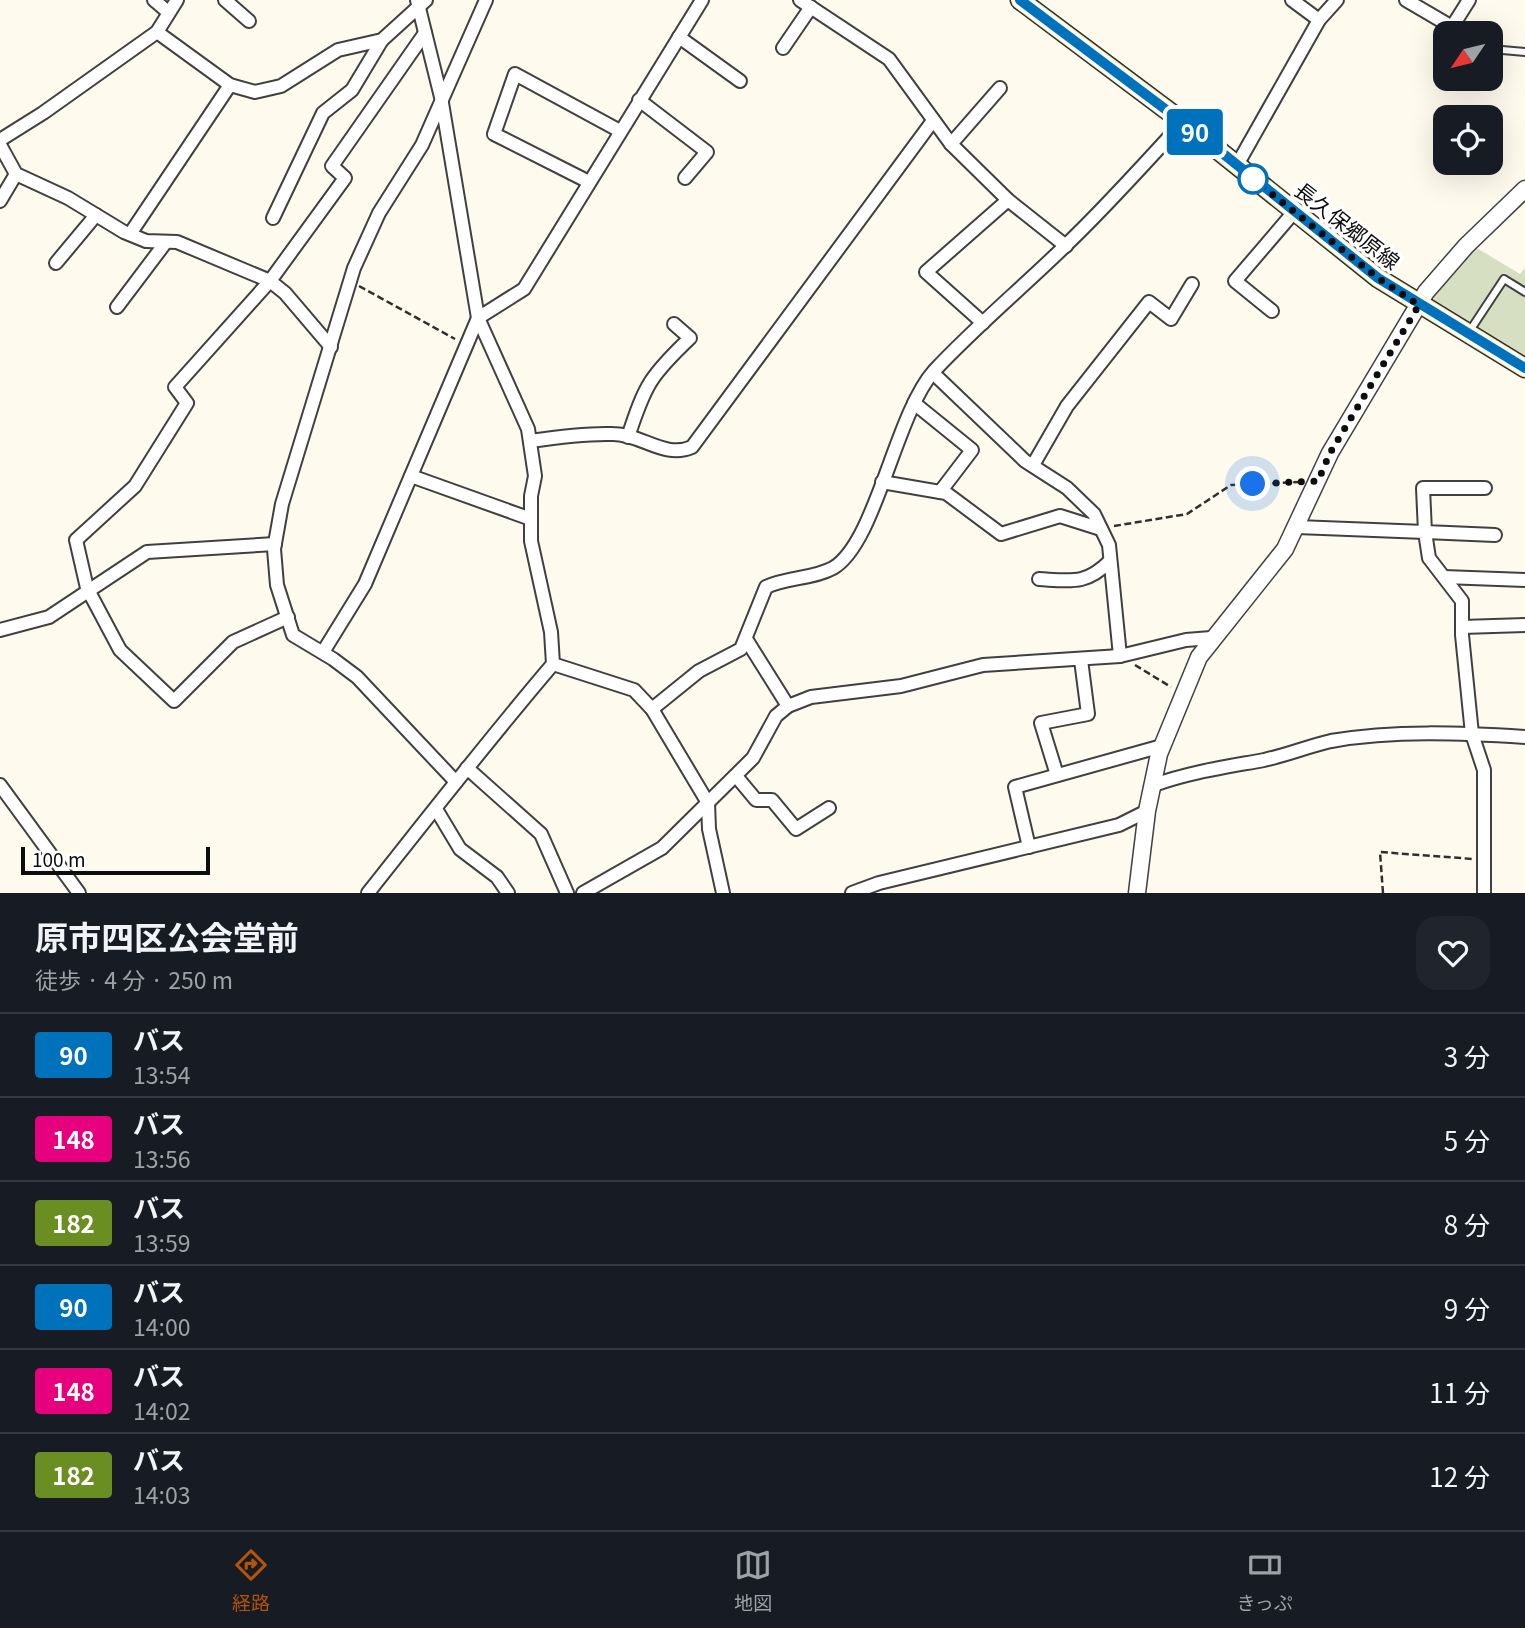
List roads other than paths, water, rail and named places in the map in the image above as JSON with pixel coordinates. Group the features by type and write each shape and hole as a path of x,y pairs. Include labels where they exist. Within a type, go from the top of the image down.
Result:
{"main road":[{"name":"長久保郷原線","path":"1020,0 1182,122 1378,278 1525,368"}],"street":[{"path":"154,0 168,12"},
{"path":"177,0 158,32 0,142 16,174 130,234 146,241 177,242 270,281 285,293 331,347"},
{"path":"225,0 248,21"},
{"path":"456,782 356,677 323,652 293,635 278,585 275,544 282,504 350,281 379,213 422,145 486,0"},
{"path":"323,652 365,584 478,318 524,289 702,0"},
{"path":"1292,0 1319,20"},
{"path":"1237,165 1319,20 1337,0"},
{"path":"1406,0 1442,21"},
{"path":"1461,21 1469,0"},
{"path":"368,893 553,664 551,632 531,541 535,476 530,441 510,384 489,347 478,318 441,97 420,2"},
{"path":"273,218 323,113 352,90 382,40 420,2"},
{"path":"783,48 805,4 889,59 932,122 951,144 1008,200 1066,246"},
{"path":"158,32 230,85 255,92 281,86 338,50 382,40"},
{"path":"288,617 233,642 174,701 120,650 90,593 76,540 135,486 187,403 176,387 270,281 345,178 332,166 425,33"},
{"path":"679,37 740,81"},
{"path":"589,182 494,134 515,75 620,131"},
{"path":"130,234 230,85"},
{"path":"951,144 1000,88"},
{"path":"639,100 706,152 685,178"},
{"path":"530,441 616,433 680,452 701,440 831,257 932,122"},
{"path":"652,709 699,671 741,649 766,587 780,580 832,569 842,560 857,539 914,403 933,373 1066,246 1182,122"},
{"path":"0,201 16,174"},
{"path":"1137,893 1147,811 1162,746 1182,694 1211,638 1285,549 1330,453 1426,292 1466,246 1525,189"},
{"path":"983,323 926,272 1008,200"},
{"path":"1272,311 1235,281 1294,212"},
{"path":"56,263 96,215"},
{"path":"117,307 166,242"},
{"path":"1033,465 1067,406 1149,302 1171,319 1192,284"},
{"path":"628,437 643,390 659,368 690,338 674,324"},
{"path":"933,373 1033,465 1067,488 1094,514 1109,545 1120,656"},
{"path":"914,403 972,450 940,492"},
{"path":"411,476 531,519"},
{"path":"882,482 946,493 1001,534 1059,516 1101,528"},
{"path":"1484,893 1484,770 1472,734 1462,600 1429,558 1423,488 1485,488"},
{"path":"1297,527 1495,535"},
{"path":"0,630 49,617 90,593 148,552 275,544"},
{"path":"1039,579 1077,581 1095,576 1110,561"},
{"path":"1444,577 1525,580"},
{"path":"1462,627 1525,625"},
{"path":"583,893 662,848 753,758 776,716 788,706 811,697 901,685 983,665 1120,656 1186,640 1211,638"},
{"path":"746,639 788,706"},
{"path":"1057,775 1041,723 1088,714 1081,660"},
{"path":"553,664 634,690 652,709 708,803 709,829 723,893"},
{"path":"1154,785 1189,773 1286,755 1331,741 1381,736 1472,734 1525,737"},
{"path":"1029,847 1015,787 1162,746"},
{"path":"467,768 541,834 567,893"},
{"path":"736,776 756,800 772,800 796,829 829,808"},
{"path":"0,785 79,893"},
{"path":"436,810 460,849 497,877 508,893"},
{"path":"852,893 879,883 1119,825 1147,811"}],"lane":[{"path":"1503,50 1525,52"},
{"path":"1468,334 1504,279 1525,292"}]}
